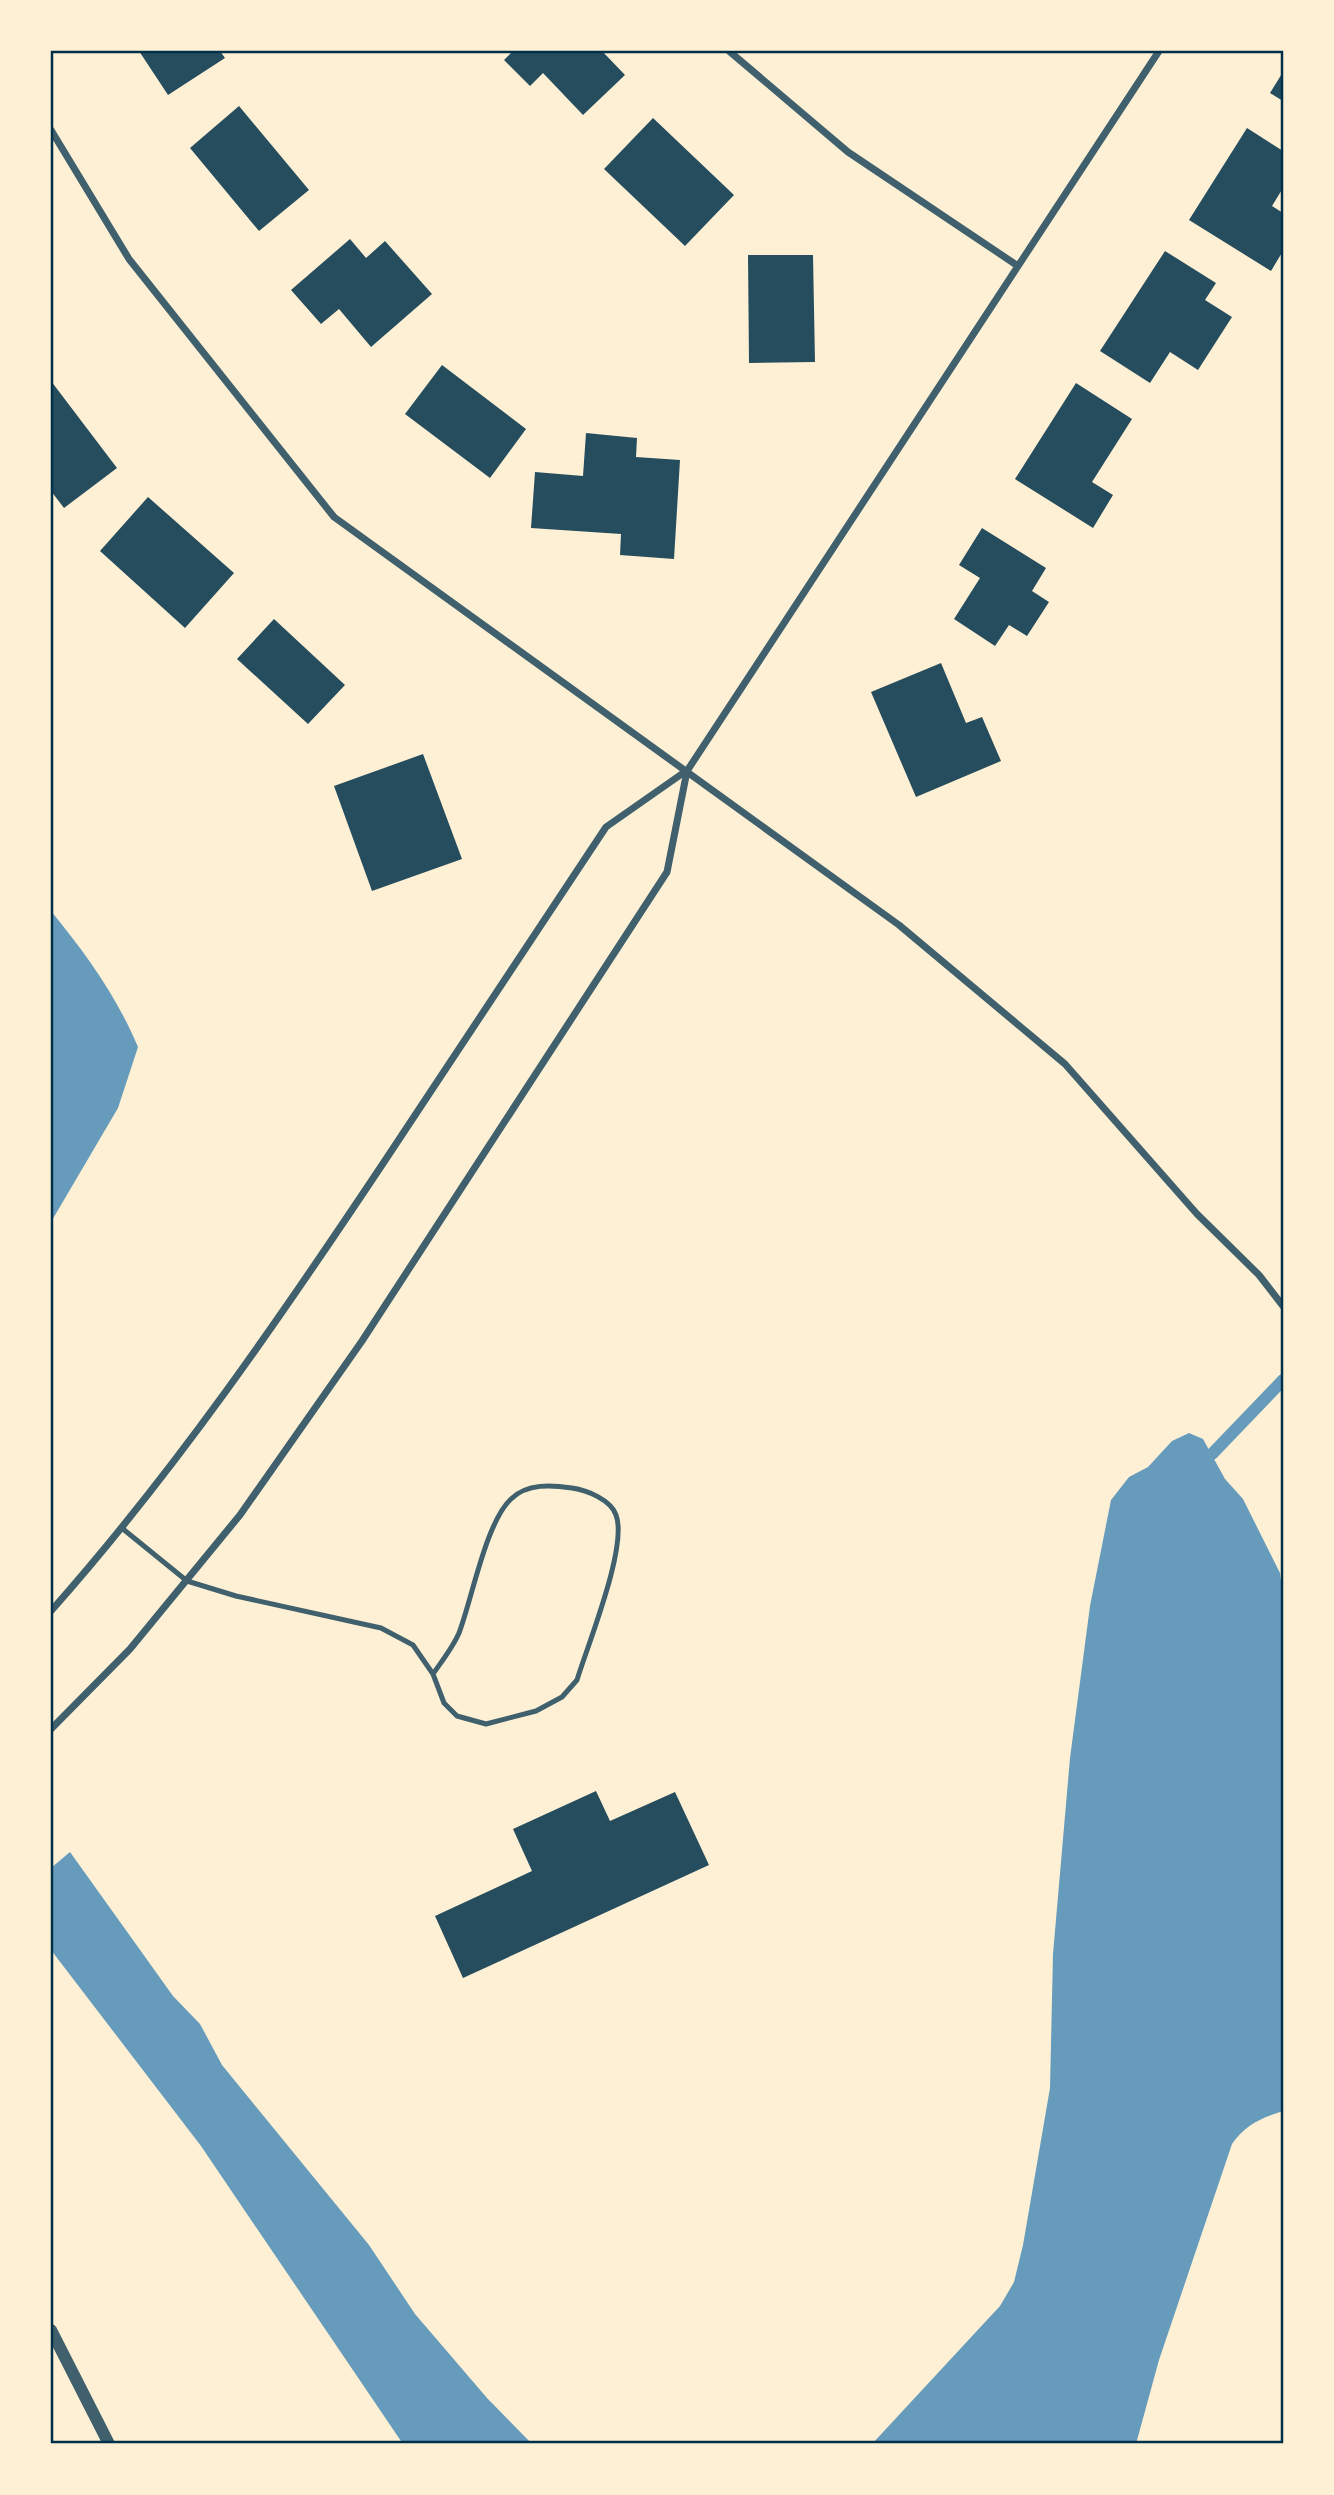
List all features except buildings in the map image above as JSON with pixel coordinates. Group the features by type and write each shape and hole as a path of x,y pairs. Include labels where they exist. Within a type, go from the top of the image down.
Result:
{"street":[{"path":"729,51 848,152 1017,266"},
{"path":"51,1729 130,1649 240,1516 362,1341 667,872 687,771 1159,51"},
{"path":"51,130 129,259 334,517 899,925 1065,1064 1197,1214 1259,1275 1283,1306"},
{"path":"51,1611 123,1529 277,1322 606,827 687,771"},
{"path":"51,2330 109,2444"}],"lane":[{"path":"123,1529 187,1581 236,1596 381,1629 413,1645 433,1674 444,1703 457,1716 486,1724 536,1711 562,1697 577,1680 620,1543 616,1513 600,1498 578,1489 554,1485 530,1488 512,1498 500,1513 487,1546 458,1636 433,1674"}],"water":[{"path":"51,911 99,976 138,1047 118,1108 51,1222"},
{"path":"1189,1433 1203,1439 1225,1479 1243,1499 1280,1573 1283,1597 1283,2111 1254,2123 1232,2144 1159,2360 1136,2444 872,2444 1000,2306 1014,2282 1050,2088 1053,1954 1070,1758 1090,1606 1111,1500 1129,1477 1148,1467 1172,1441"},
{"path":"70,1852 173,1996 200,2024 222,2065 369,2245 415,2314 487,2398 532,2444 403,2444 201,2146 51,1950 51,1868"}],"waterway":[{"path":"1212,1454 1283,1380"}]}
